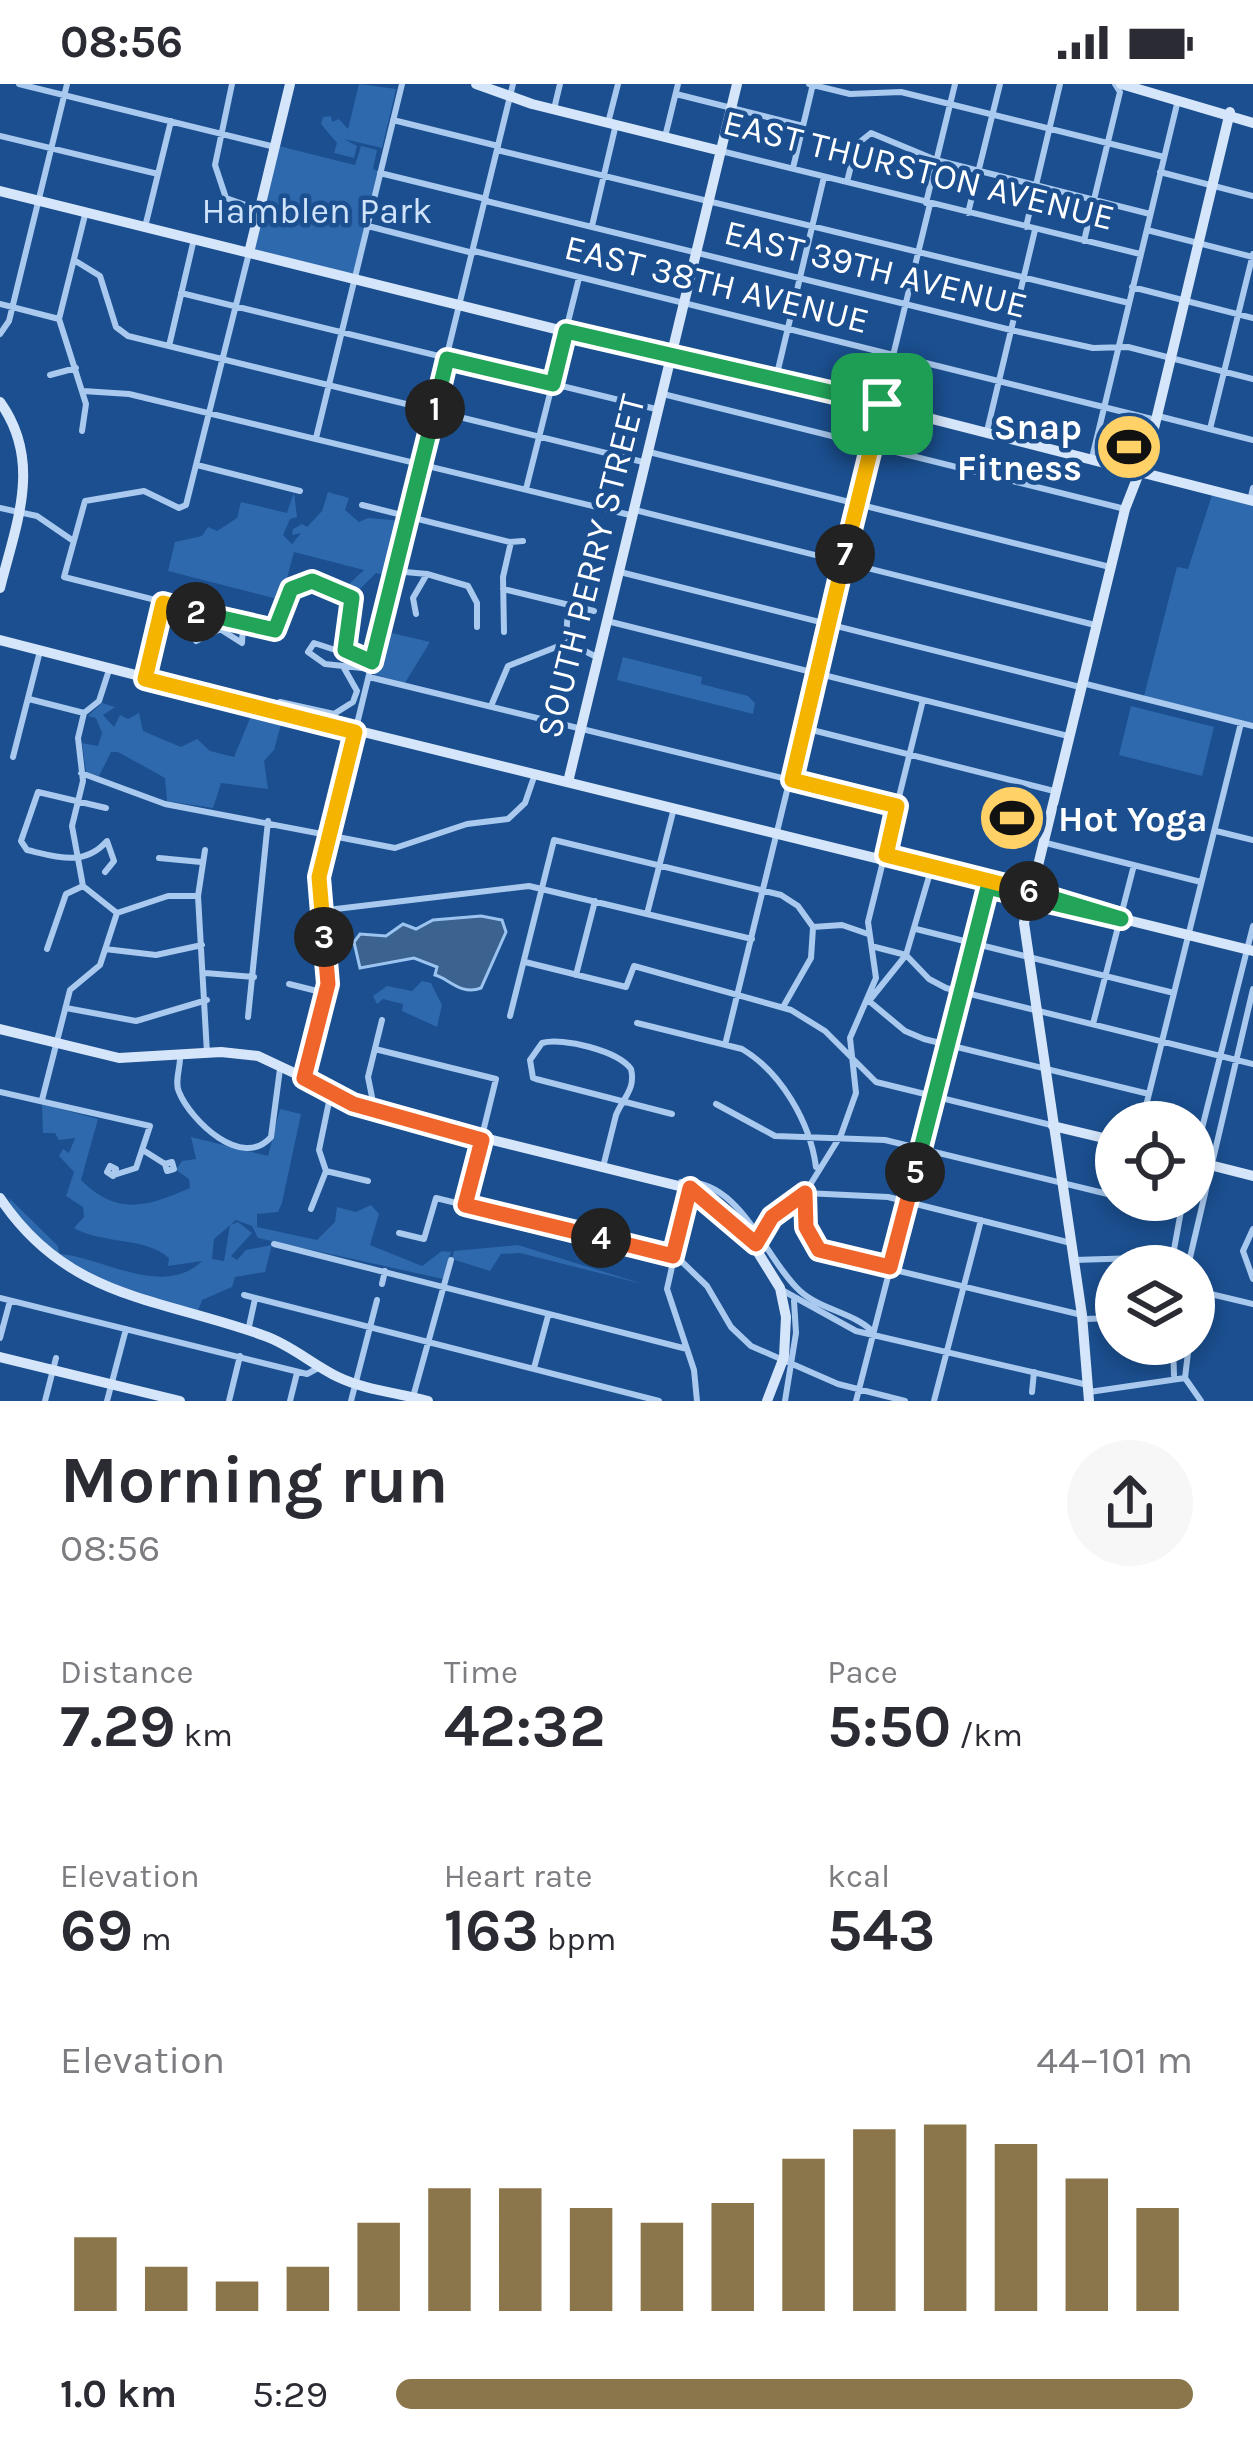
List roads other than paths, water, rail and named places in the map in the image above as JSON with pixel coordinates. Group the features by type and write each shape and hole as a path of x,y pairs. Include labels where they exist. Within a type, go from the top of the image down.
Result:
{"street":[{"path":"19,84 275,147"},
{"path":"0,334 13,308 67,84"},
{"path":"232,84 215,165 221,189 235,203 260,210"},
{"path":"280,702 334,714 353,702 357,691 347,659 354,601 312,581 291,589 282,621 274,630 64,577 85,501 144,491 183,508 290,84"},
{"path":"316,438 402,84"},
{"name":"EAST THURSTON AVENUE","path":"476,84 512,88 554,109 1140,254"},
{"path":"554,109 560,84"},
{"path":"592,226 618,84"},
{"path":"665,137 678,84"},
{"name":"SOUTH PERRY STREET","path":"568,782 737,84"},
{"path":"793,168 812,84 850,94 901,92 1164,157"},
{"path":"725,1045 955,84"},
{"path":"968,213 1000,84"},
{"path":"987,430 1023,279 1036,186 1060,84"},
{"path":"1084,241 1124,85 1159,90 1253,123"},
{"path":"304,1078 326,993 328,957 318,885 352,729 512,88"},
{"path":"676,94 803,126"},
{"path":"1092,458 1178,99"},
{"path":"1207,106 1220,116 1225,132"},
{"path":"1089,1393 1083,1317 1028,956 1028,894 1124,509 1157,418 1230,112"},
{"path":"393,120 1129,304"},
{"path":"145,227 170,121"},
{"path":"847,182 856,146 864,135 878,134 936,160 1150,214"},
{"path":"0,136 158,174"},
{"path":"1160,172 1253,196"},
{"name":"EAST 39TH AVENUE","path":"380,173 1011,330 1171,357 1253,379"},
{"path":"776,378 825,176"},
{"path":"0,191 1252,497"},
{"path":"82,431 83,391 59,319 86,213"},
{"name":"EAST 38TH AVENUE","path":"368,226 1253,440"},
{"path":"1147,230 1253,256 1210,429"},
{"path":"169,346 194,239"},
{"path":"74,260 100,276 122,333 539,437 857,504 1110,567"},
{"path":"526,490 579,277"},
{"path":"1132,287 1253,318"},
{"path":"182,293 659,410"},
{"path":"0,304 59,319"},
{"path":"50,375 76,368"},
{"path":"83,391 110,389 1095,625"},
{"path":"663,394 1124,509"},
{"path":"0,407 24,460 19,513 0,588"},
{"path":"197,466 300,491"},
{"path":"362,505 510,547 523,541"},
{"path":"0,508 45,520 73,540"},
{"path":"505,632 503,589 510,547"},
{"path":"394,572 427,574 468,586 477,603 477,627"},
{"path":"620,572 1253,726"},
{"path":"416,614 413,598 427,574"},
{"path":"503,589 594,611"},
{"path":"145,679 163,603"},
{"path":"570,606 569,642 581,654 597,658"},
{"path":"607,621 1068,736"},
{"path":"196,641 220,628 242,643 243,623"},
{"path":"0,642 1250,951"},
{"path":"491,706 508,666 569,642"},
{"path":"347,659 318,662 308,652 314,643 370,669 491,706 897,806"},
{"path":"13,758 40,652"},
{"path":"109,669 99,701 84,713 78,738 76,858 86,889 117,913"},
{"path":"28,699 84,713"},
{"path":"869,1001 875,947 868,934 923,700"},
{"path":"1147,1101 1241,723"},
{"path":"804,728 1054,791"},
{"path":"904,774 916,761 934,760"},
{"path":"81,773 165,803 395,848 467,824 496,822 525,803 535,774"},
{"path":"105,872 113,866 107,841 95,853 76,858 22,847 34,794 106,808"},
{"path":"647,914 674,808"},
{"path":"248,1017 268,820"},
{"path":"1214,831 1253,840"},
{"path":"510,1016 554,840 764,891 798,906 813,927 811,958 783,1006"},
{"path":"1041,842 1202,882"},
{"path":"205,850 198,896 207,1053"},
{"path":"159,858 201,862"},
{"path":"884,858 1028,894"},
{"path":"1093,1024 1134,865"},
{"path":"758,1238 805,1193 841,1135 856,1093 850,1060 853,1028 906,955 930,873"},
{"path":"320,911 476,895 506,887 542,888 752,939"},
{"path":"856,1401 988,887"},
{"path":"47,949 66,894 86,889"},
{"path":"117,913 168,896 198,896"},
{"path":"576,975 595,901"},
{"path":"42,1100 70,991 96,970 117,913"},
{"path":"813,927 842,926 868,934"},
{"path":"1209,1101 1253,926"},
{"path":"916,929 1174,993"},
{"path":"105,949 156,955 202,945"},
{"path":"875,947 906,955 929,980 961,991 1253,1064"},
{"path":"525,962 628,987 634,966 739,991 783,1006 825,1031 876,1082 1095,1137"},
{"path":"206,973 254,977"},
{"path":"290,984 326,993"},
{"path":"1215,1137 1253,989"},
{"path":"65,1008 136,1021 207,1000"},
{"path":"869,1001 904,1031 1149,1094"},
{"path":"375,1111 368,1085 382,1020"},
{"path":"637,1022 742,1049 772,1072 816,1171"},
{"path":"0,1029 119,1058 239,1053 375,1111 603,1171 690,1188 758,1238"},
{"path":"603,1171 623,1101 633,1081 622,1058 560,1040 542,1043 530,1060 533,1078 623,1101 672,1114"},
{"path":"374,1049 496,1079 465,1205"},
{"path":"180,1059 176,1087 192,1112 219,1140 248,1148 271,1137 280,1071"},
{"path":"856,1093 876,1082"},
{"path":"0,1092 150,1126 146,1152 128,1174 114,1175"},
{"path":"311,1209 326,1171 319,1150 331,1092"},
{"path":"716,1104 760,1132 805,1138 841,1135 921,1148 1095,1191"},
{"path":"146,1152 165,1164"},
{"path":"1215,1166 1253,1176"},
{"path":"326,1171 368,1180"},
{"path":"659,1183 701,1182 758,1238 786,1286 794,1301 789,1359 777,1398"},
{"path":"690,1188 673,1256 668,1304 687,1349 697,1401"},
{"path":"805,1193 856,1192 1071,1243"},
{"path":"805,1193 806,1227 819,1250 1095,1317"},
{"path":"0,1198 12,1216 78,1276 176,1313 248,1331 356,1383 428,1401"},
{"path":"399,1233 424,1239 436,1198 673,1256 706,1286 743,1340 859,1390 905,1401"},
{"path":"934,1401 981,1220"},
{"path":"1253,1229 1244,1251 1253,1279"},
{"path":"274,1244 687,1349"},
{"path":"413,1399 451,1260"},
{"path":"1074,1260 1095,1260"},
{"path":"382,1284 385,1271"},
{"path":"786,1286 873,1332"},
{"path":"786,1286 789,1359"},
{"path":"244,1295 659,1401"},
{"path":"1215,1295 1253,1304"},
{"path":"0,1298 296,1370 318,1366"},
{"path":"248,1331 256,1298"},
{"path":"0,1338 10,1300"},
{"path":"351,1401 377,1300"},
{"path":"794,1301 852,1330 1034,1372 1089,1393 1174,1376 1185,1378"},
{"path":"534,1368 548,1316"},
{"path":"107,1401 126,1329"},
{"path":"229,1401 240,1356"},
{"path":"0,1358 55,1364 111,1385 172,1400"},
{"path":"45,1401 55,1364"},
{"path":"1174,1365 1174,1376"},
{"path":"1187,1365 1185,1378 1202,1401"},
{"path":"290,1401 296,1370"},
{"path":"1032,1392 1034,1372"},
{"path":"610,1401 613,1389"}],"place":[{"name":"Snap Fitness","path":"1129,447"},
{"name":"Hot Yoga","path":"1012,818"}],"park label":[{"name":"Hamblen Park","path":"317,210"}]}
